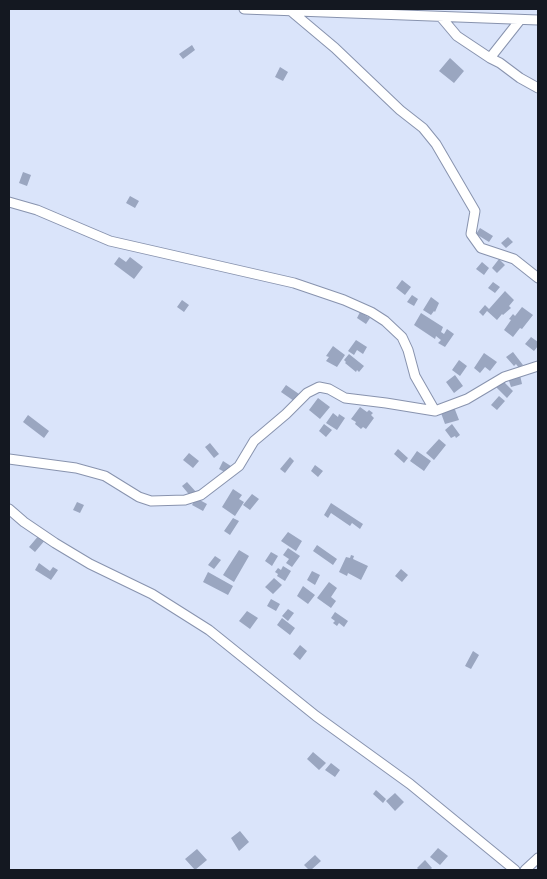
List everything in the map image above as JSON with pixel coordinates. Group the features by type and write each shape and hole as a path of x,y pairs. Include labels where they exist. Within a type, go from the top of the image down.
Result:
{"street":[{"path":"244,9 538,20"},
{"path":"291,11 335,48 400,110 423,128 436,144 475,211 471,234 481,248 514,259 538,277"},
{"path":"441,17 457,36 538,88"},
{"path":"490,58 520,20"},
{"path":"9,202 37,210 110,241 294,283 344,300 371,312 386,321 402,337 408,350 415,376 436,411"},
{"path":"9,459 76,468 105,476 139,497 151,501 185,500 201,495 239,466 254,441 307,394 319,387 329,389 344,398 436,411 467,399 504,377 538,366"},
{"path":"9,509 54,544 152,594 209,630 316,716 410,784 516,870"},
{"path":"525,870 538,858"}],"building":[{"path":"192,45 195,50 183,59 179,54"},
{"path":"450,58 464,71 454,83 439,71"},
{"path":"280,67 288,72 283,81 275,77"},
{"path":"23,172 31,175 27,186 19,183"},
{"path":"130,196 139,201 135,208 126,203"},
{"path":"480,228 493,236 489,242 476,234"},
{"path":"508,237 513,242 506,248 501,243"},
{"path":"119,257 126,262 130,257 143,267 134,279 114,264"},
{"path":"499,259 505,265 497,273 492,268"},
{"path":"482,262 489,268 484,275 476,269"},
{"path":"402,280 411,287 405,295 396,288"},
{"path":"493,282 500,287 495,293 488,288"},
{"path":"505,291 514,300 509,306 511,308 497,320 487,311 483,316 479,312 485,305 489,309"},
{"path":"412,295 418,299 414,306 407,302"},
{"path":"431,297 439,303 435,312 431,315 423,310"},
{"path":"182,300 189,305 184,312 177,307"},
{"path":"522,307 533,315 513,337 504,330 511,320 509,319 513,314 515,316"},
{"path":"360,312 370,318 366,324 357,318"},
{"path":"421,313 443,327 441,332 444,334 447,329 454,334 445,347 438,343 441,340 436,336 435,339 414,325"},
{"path":"531,337 538,342 538,346 534,351 525,344"},
{"path":"356,340 367,347 363,354 357,350 354,355 348,351"},
{"path":"333,346 345,355 337,367 326,361 329,357 326,356"},
{"path":"513,352 523,365 519,368 516,364 514,366 506,357"},
{"path":"484,353 497,362 490,371 485,367 480,373 474,368"},
{"path":"349,354 364,366 359,372 357,370 356,372 345,363 344,360"},
{"path":"459,360 467,366 460,376 452,370"},
{"path":"455,375 463,386 454,393 446,382"},
{"path":"520,375 522,384 511,387 508,378"},
{"path":"502,380 513,391 507,398 496,387"},
{"path":"286,385 299,394 294,401 281,392"},
{"path":"499,396 505,401 497,410 491,405"},
{"path":"318,398 330,407 320,419 309,410"},
{"path":"360,407 367,412 369,410 373,413 371,415 374,418 366,429 363,427 361,429 351,419"},
{"path":"454,407 459,420 445,424 441,413"},
{"path":"333,413 338,417 339,414 345,418 337,430 326,423"},
{"path":"28,415 49,431 44,438 23,422"},
{"path":"324,424 332,430 326,437 319,431"},
{"path":"452,424 460,435 456,438 455,436 451,438 445,430"},
{"path":"439,439 446,445 434,460 426,453"},
{"path":"210,443 219,454 214,458 205,447"},
{"path":"398,449 408,458 404,463 394,454"},
{"path":"417,451 431,461 424,471 410,461"},
{"path":"189,453 199,461 193,468 183,460"},
{"path":"290,457 294,461 285,473 280,469"},
{"path":"223,461 234,468 230,475 219,469"},
{"path":"315,465 323,471 318,477 311,471"},
{"path":"187,482 197,493 192,498 182,486"},
{"path":"233,489 242,495 239,499 244,502 235,516 222,507"},
{"path":"252,494 259,499 250,510 243,505"},
{"path":"196,498 207,504 203,511 192,505"},
{"path":"77,502 84,505 80,513 73,510"},
{"path":"331,503 363,524 360,529 352,523 350,526 331,513 328,518 324,515"},
{"path":"233,518 239,521 230,535 224,531"},
{"path":"288,532 302,541 296,551 281,541"},
{"path":"40,534 46,539 35,552 29,547"},
{"path":"317,545 337,559 333,565 313,551"},
{"path":"288,548 300,556 292,567 286,563 289,559 283,555"},
{"path":"239,550 249,556 234,582 223,575"},
{"path":"271,552 278,556 272,566 265,561"},
{"path":"351,555 354,556 353,559 368,566 361,580 348,573 347,576 339,572 346,557 350,558"},
{"path":"215,556 221,560 214,569 208,565"},
{"path":"39,563 50,571 53,567 58,570 51,580 35,570"},
{"path":"283,566 291,571 285,581 277,576 278,574 275,572 278,568 281,570"},
{"path":"401,569 408,575 402,582 395,576"},
{"path":"312,571 320,575 315,585 307,580"},
{"path":"208,572 233,586 228,595 203,582"},
{"path":"274,578 282,585 273,594 265,587"},
{"path":"329,582 337,588 331,597 336,601 331,608 317,598"},
{"path":"303,586 315,595 308,604 297,596"},
{"path":"271,599 280,604 276,611 267,606"},
{"path":"288,609 294,613 288,621 282,616"},
{"path":"247,611 258,618 250,629 239,621"},
{"path":"335,612 348,621 344,627 339,623 337,626 333,623 335,621 331,618"},
{"path":"282,618 295,628 290,635 277,625"},
{"path":"300,645 307,651 300,660 293,654"},
{"path":"473,651 479,655 471,669 465,666"},
{"path":"313,752 326,763 319,770 307,759"},
{"path":"331,763 340,770 335,777 325,770"},
{"path":"376,790 386,799 383,803 373,794"},
{"path":"395,793 404,802 395,811 386,801"},
{"path":"240,831 249,842 239,851 231,838"},
{"path":"438,848 448,856 440,865 430,857"},
{"path":"197,849 207,860 195,870 185,859"},
{"path":"315,855 321,861 309,870 304,865"},
{"path":"425,860 432,868 430,870 419,870 417,868"}]}
